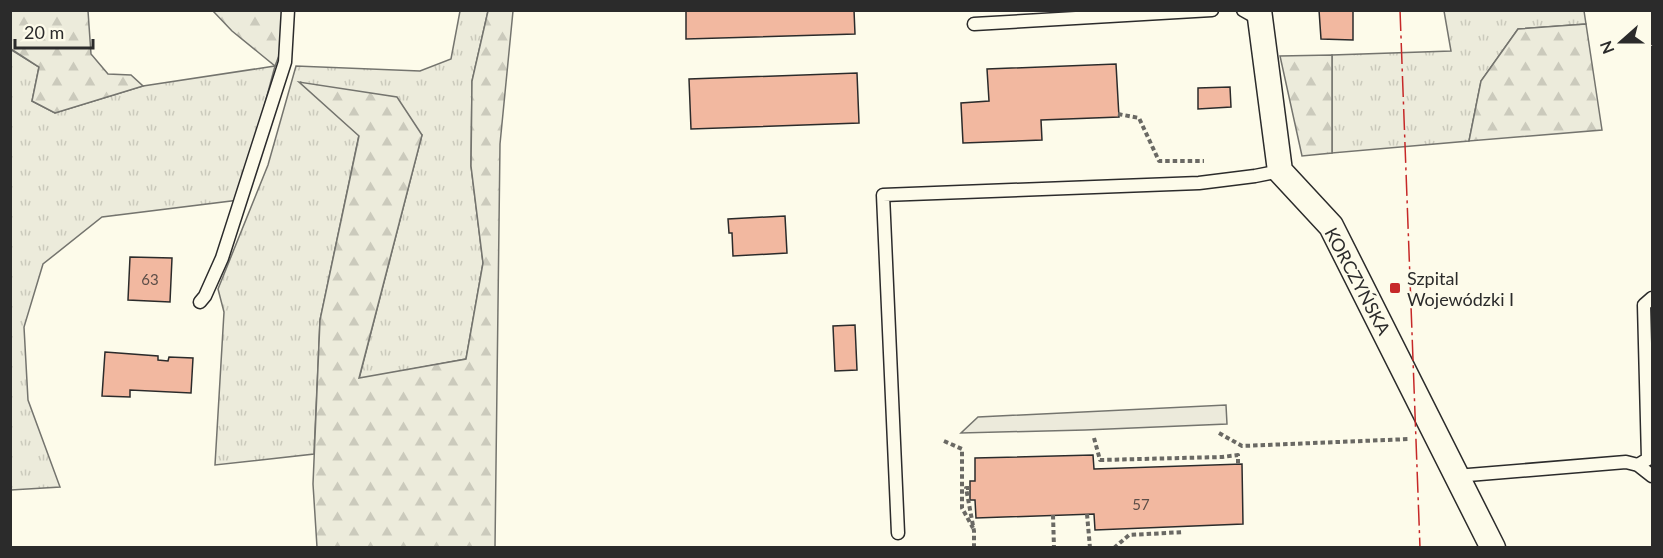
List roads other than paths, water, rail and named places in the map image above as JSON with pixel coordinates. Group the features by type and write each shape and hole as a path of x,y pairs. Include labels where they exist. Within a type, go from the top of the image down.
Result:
{"street":[{"path":"1254,13 1280,171"},
{"name":"KORCZYŃSKA","path":"1280,171 1331,226 1493,548"}],"lane":[{"path":"200,302 222,258 285,62 288,10"},
{"path":"974,24 1212,10"},
{"path":"898,533 883,195 1199,183 1280,171"},
{"path":"1638,465 1648,459 1650,428 1644,305 1653,298"},
{"path":"1456,476 1626,462 1638,465 1653,476"}],"place":[{"name":"Szpital Wojewódzki I","path":"1395,288"}]}
